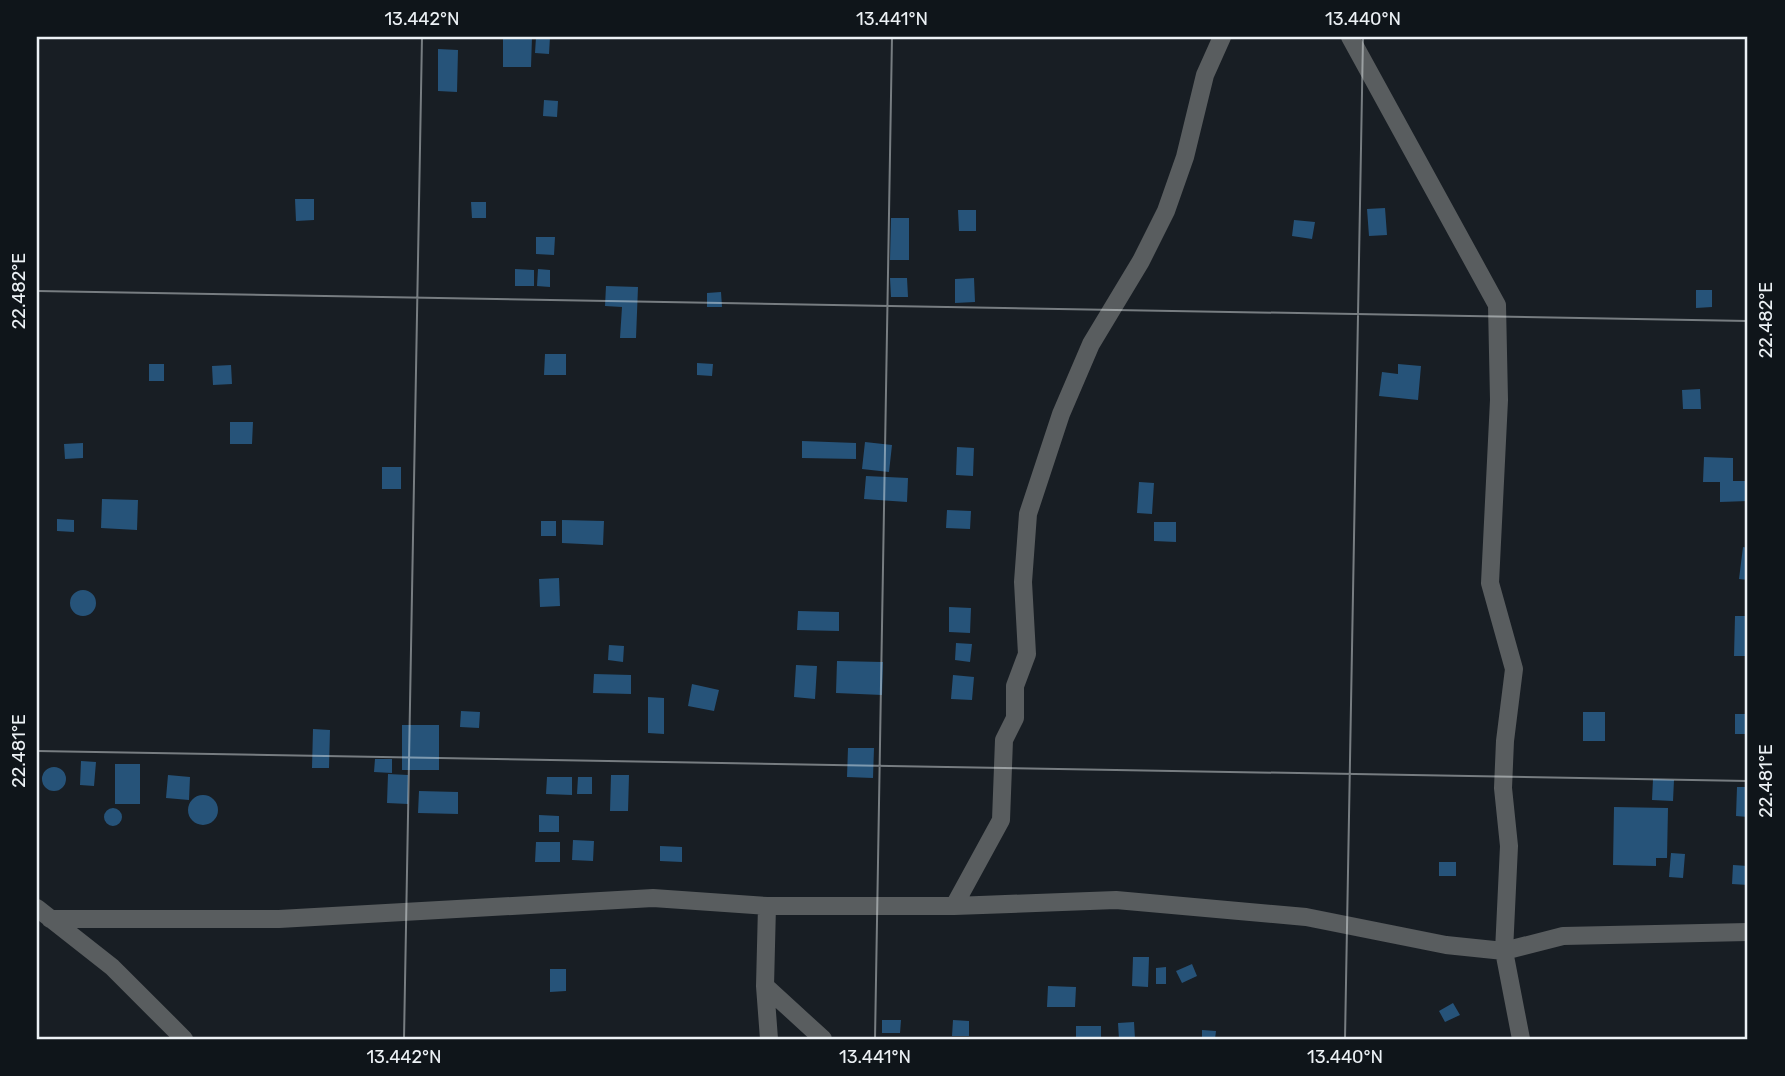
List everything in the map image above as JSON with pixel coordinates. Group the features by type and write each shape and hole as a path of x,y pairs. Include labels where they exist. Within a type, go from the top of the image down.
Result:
{"street":[{"path":"954,905 1001,820 1004,740 1014,718 1015,686 1027,654 1023,582 1028,514 1061,414 1091,345 1141,261 1166,211 1185,157 1205,75 1222,37"},
{"path":"1350,37 1497,305 1499,400 1490,583 1514,669 1504,741 1503,788 1509,846 1504,951 1521,1039"},
{"path":"44,913 279,919 653,898 767,906 954,905 1116,900 1306,917 1446,944 1504,951 1563,936 1748,932"},
{"path":"767,906 765,986 769,1039"},
{"path":"44,913 112,967 184,1039"},
{"path":"765,986 823,1039"}],"building":[{"path":"503,37 532,37 531,67 503,67"},
{"path":"536,37 550,37 549,54 535,53"},
{"path":"438,49 458,50 457,92 438,91"},
{"path":"544,100 558,101 557,117 543,116"},
{"path":"295,199 314,199 314,220 296,221"},
{"path":"471,202 486,202 486,218 472,218"},
{"path":"1385,208 1387,235 1369,236 1367,209"},
{"path":"958,210 976,210 976,231 959,231"},
{"path":"891,218 909,218 909,260 890,260"},
{"path":"1294,220 1315,222 1312,239 1292,236"},
{"path":"536,237 555,237 554,255 536,254"},
{"path":"515,269 534,270 534,286 515,286"},
{"path":"538,269 550,270 550,287 537,286"},
{"path":"890,278 907,278 908,297 891,297"},
{"path":"974,278 975,302 955,303 955,279"},
{"path":"606,286 638,287 636,338 620,338 622,307 605,306"},
{"path":"1696,290 1712,290 1712,307 1696,308"},
{"path":"721,292 722,307 707,307 707,293"},
{"path":"545,354 566,354 566,375 544,375"},
{"path":"697,363 713,364 712,376 697,375"},
{"path":"149,364 164,364 164,381 149,381"},
{"path":"1398,364 1421,366 1418,400 1379,396 1382,372 1398,374"},
{"path":"231,365 232,384 213,385 212,366"},
{"path":"1700,389 1701,409 1683,409 1682,390"},
{"path":"230,422 253,422 252,444 230,444"},
{"path":"802,441 856,443 856,459 802,458"},
{"path":"865,442 892,445 889,472 862,469"},
{"path":"83,443 83,458 65,459 64,444"},
{"path":"957,447 974,448 973,476 956,475"},
{"path":"1704,457 1733,458 1733,481 1748,481 1748,501 1720,502 1720,482 1703,482"},
{"path":"382,467 401,467 401,489 382,489"},
{"path":"866,476 908,478 907,502 864,499"},
{"path":"1139,482 1154,483 1152,514 1137,513"},
{"path":"102,499 138,500 137,530 101,528"},
{"path":"947,510 971,511 970,529 946,528"},
{"path":"57,519 74,520 74,532 57,531"},
{"path":"562,520 604,521 603,545 562,543"},
{"path":"541,521 556,521 556,536 541,536"},
{"path":"1154,522 1176,522 1176,542 1154,541"},
{"path":"1743,547 1748,548 1748,580 1739,579"},
{"path":"559,578 560,606 540,607 539,579"},
{"path":"83,590 92,594 96,603 92,612 83,616 74,612 70,603 74,594"},
{"path":"949,607 971,608 970,633 949,632"},
{"path":"798,611 839,612 839,631 797,630"},
{"path":"1735,616 1748,616 1748,656 1734,656"},
{"path":"956,643 972,644 970,662 955,660"},
{"path":"609,645 624,646 623,662 608,660"},
{"path":"837,661 883,662 882,695 836,693"},
{"path":"796,665 817,666 815,699 794,697"},
{"path":"594,674 631,675 631,694 593,693"},
{"path":"953,675 974,677 972,700 951,699"},
{"path":"692,684 719,690 714,711 688,706"},
{"path":"648,697 664,698 664,734 648,733"},
{"path":"461,711 480,712 479,728 460,727"},
{"path":"1583,712 1605,712 1605,741 1583,741"},
{"path":"1735,714 1748,714 1748,734 1735,734"},
{"path":"402,725 439,725 439,770 402,770"},
{"path":"313,729 330,730 329,768 312,768"},
{"path":"848,748 874,748 873,778 847,777"},
{"path":"375,759 392,759 392,773 374,772"},
{"path":"81,761 96,762 94,786 80,785"},
{"path":"115,764 140,764 140,804 115,804"},
{"path":"54,767 63,770 66,779 63,788 54,791 45,788 42,779 45,770"},
{"path":"388,774 408,775 408,804 387,803"},
{"path":"168,775 190,777 189,800 166,798"},
{"path":"611,775 629,775 628,811 610,811"},
{"path":"547,777 572,777 572,795 546,794"},
{"path":"578,777 592,777 592,794 577,794"},
{"path":"1653,779 1674,780 1673,801 1652,800"},
{"path":"1737,787 1748,787 1748,817 1736,816"},
{"path":"419,791 458,792 458,814 418,813"},
{"path":"203,795 214,799 218,810 214,821 203,825 192,821 188,810 192,799"},
{"path":"1614,807 1668,808 1667,858 1656,858 1656,866 1613,865"},
{"path":"113,808 119,811 122,817 119,823 113,826 107,823 104,817 107,811"},
{"path":"539,815 559,816 559,832 539,832"},
{"path":"573,840 594,841 593,861 572,860"},
{"path":"536,842 560,842 560,862 535,862"},
{"path":"660,846 682,847 682,862 660,861"},
{"path":"1671,853 1685,854 1683,878 1669,877"},
{"path":"1439,862 1456,862 1456,876 1439,876"},
{"path":"1733,865 1748,866 1748,885 1732,884"},
{"path":"1133,957 1149,957 1148,987 1132,986"},
{"path":"1192,964 1197,976 1182,983 1176,971"},
{"path":"1166,967 1166,984 1156,984 1156,968"},
{"path":"550,969 566,969 566,991 550,992"},
{"path":"1048,986 1076,987 1075,1007 1047,1007"},
{"path":"1453,1003 1460,1015 1445,1022 1439,1011"},
{"path":"882,1020 901,1020 900,1033 882,1033"},
{"path":"953,1020 969,1021 969,1036 952,1036"},
{"path":"1134,1022 1135,1039 1119,1039 1118,1023"},
{"path":"1076,1026 1101,1026 1101,1039 1076,1039"},
{"path":"1202,1030 1216,1031 1215,1039 1202,1039"}]}
